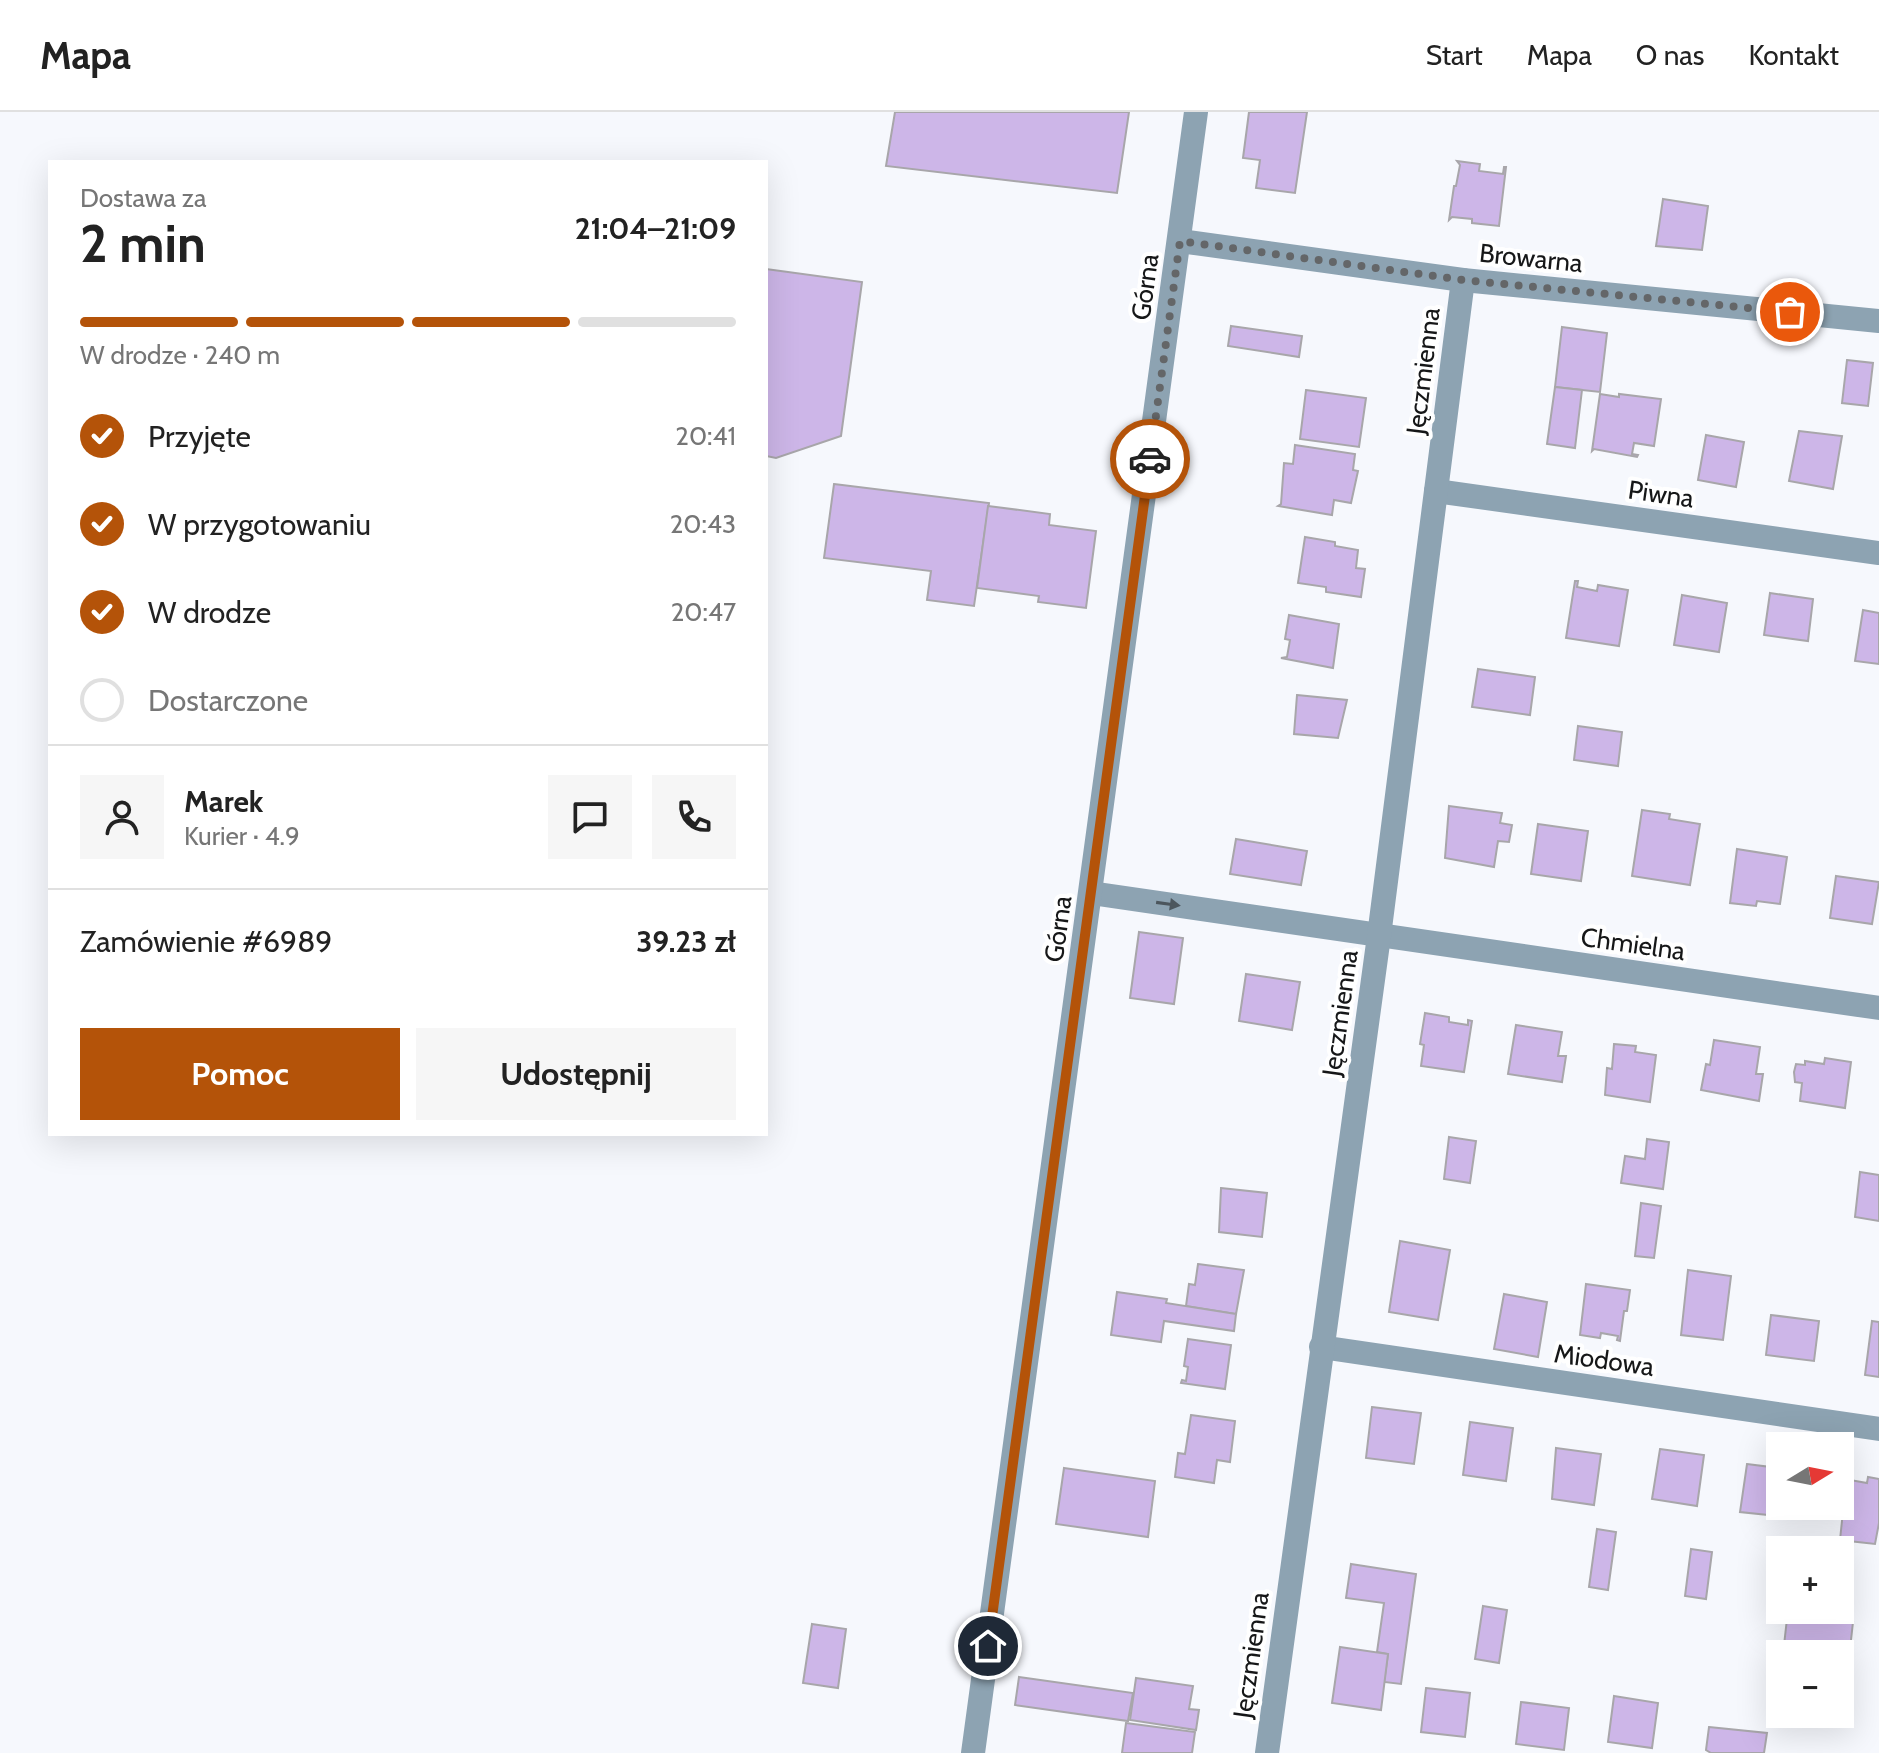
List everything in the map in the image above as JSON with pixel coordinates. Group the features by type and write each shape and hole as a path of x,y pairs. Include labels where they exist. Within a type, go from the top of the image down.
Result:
{"street":[{"name":"Górna","path":"973,1753 1196,112"},
{"name":"Browarna","path":"1180,241 1463,280 1879,321"},
{"name":"Jęczmienna","path":"1267,1753 1379,936 1463,280"},
{"name":"Piwna","path":"1436,491 1879,553"},
{"name":"Chmielna","path":"1091,893 1879,1008"},
{"name":"Miodowa","path":"1321,1347 1879,1429"}],"building":[{"path":"895,112 1129,112 1117,193 886,166"},
{"path":"1249,112 1307,112 1295,193 1256,188 1260,160 1243,158"},
{"path":"1457,161 1480,164 1479,171 1503,174 1506,167 1499,226 1472,223 1472,219 1452,217 1449,220 1460,165"},
{"path":"1663,199 1708,206 1702,250 1656,246"},
{"path":"768,269 862,282 841,436 776,458 768,456"},
{"path":"1231,326 1302,336 1299,357 1228,346"},
{"path":"1562,327 1607,333 1600,392 1555,387"},
{"path":"1847,360 1873,363 1868,406 1842,403"},
{"path":"1555,387 1582,390 1575,448 1547,444"},
{"path":"1306,390 1366,398 1359,447 1300,439"},
{"path":"1600,394 1661,399 1654,446 1634,443 1632,454 1637,457 1592,451"},
{"path":"1799,431 1842,436 1833,489 1789,481"},
{"path":"1706,435 1744,442 1736,487 1698,480"},
{"path":"1295,445 1355,454 1353,470 1358,471 1351,503 1334,500 1332,515 1278,506 1281,504 1284,463 1293,464"},
{"path":"834,484 989,503 974,606 927,600 931,571 824,558"},
{"path":"988,506 1050,514 1049,525 1096,531 1086,608 1038,602 1039,596 977,588"},
{"path":"1305,537 1358,550 1356,568 1365,569 1361,597 1326,592 1326,587 1298,583"},
{"path":"1575,581 1578,581 1577,587 1597,591 1598,585 1628,590 1619,646 1566,638"},
{"path":"1770,593 1813,599 1808,641 1764,635"},
{"path":"1682,595 1727,603 1719,652 1674,645"},
{"path":"1863,610 1879,613 1879,664 1855,661"},
{"path":"1289,615 1339,624 1333,668 1281,658 1287,657 1290,640 1285,639"},
{"path":"1478,669 1535,677 1530,715 1472,707"},
{"path":"1297,695 1347,700 1338,738 1294,734"},
{"path":"1578,726 1622,732 1618,766 1574,760"},
{"path":"1449,806 1502,813 1500,823 1512,825 1509,842 1498,841 1494,867 1445,858"},
{"path":"1642,810 1670,814 1669,819 1700,824 1690,885 1632,876"},
{"path":"1538,824 1588,831 1581,881 1531,874"},
{"path":"1236,839 1307,851 1301,885 1230,874"},
{"path":"1737,849 1787,857 1780,904 1757,901 1756,906 1730,903"},
{"path":"1836,876 1879,882 1872,924 1830,918"},
{"path":"1139,932 1183,938 1174,1004 1130,998"},
{"path":"1246,974 1300,982 1292,1030 1239,1021"},
{"path":"1425,1013 1449,1017 1449,1022 1468,1025 1468,1020 1472,1021 1464,1072 1421,1066 1424,1045 1420,1044"},
{"path":"1516,1025 1562,1032 1558,1056 1566,1056 1562,1082 1508,1074"},
{"path":"1714,1040 1760,1047 1756,1074 1763,1074 1759,1101 1701,1090 1706,1064 1710,1065"},
{"path":"1614,1044 1636,1046 1635,1052 1656,1055 1650,1102 1605,1095 1607,1068 1612,1069"},
{"path":"1825,1058 1851,1062 1845,1108 1800,1101 1802,1083 1795,1082 1796,1064 1805,1065 1805,1061 1824,1064"},
{"path":"1449,1137 1476,1141 1470,1183 1444,1179"},
{"path":"1647,1139 1669,1142 1663,1189 1621,1183 1625,1156 1645,1159"},
{"path":"1860,1172 1879,1175 1879,1221 1855,1217"},
{"path":"1221,1188 1267,1193 1262,1237 1219,1232"},
{"path":"1641,1203 1661,1206 1654,1258 1635,1256"},
{"path":"1400,1241 1450,1250 1438,1320 1389,1312"},
{"path":"1198,1264 1244,1270 1236,1314 1186,1306 1189,1284 1195,1285"},
{"path":"1688,1270 1731,1276 1723,1340 1681,1335"},
{"path":"1586,1284 1630,1290 1620,1341 1617,1340 1618,1336 1601,1333 1600,1338 1580,1335"},
{"path":"1117,1292 1236,1314 1234,1331 1164,1321 1161,1342 1111,1335"},
{"path":"1504,1294 1547,1302 1538,1357 1494,1349"},
{"path":"1771,1315 1819,1321 1814,1361 1766,1355"},
{"path":"1872,1321 1879,1322 1879,1377 1865,1375"},
{"path":"1188,1339 1231,1345 1225,1389 1181,1383 1182,1380 1186,1381 1188,1367 1184,1366"},
{"path":"1372,1407 1421,1413 1414,1464 1366,1458"},
{"path":"1191,1415 1235,1421 1230,1462 1217,1460 1214,1483 1175,1477 1178,1453 1185,1454"},
{"path":"1470,1422 1513,1428 1506,1481 1463,1475"},
{"path":"1556,1448 1601,1454 1594,1505 1552,1499"},
{"path":"1660,1449 1704,1455 1697,1506 1652,1499"},
{"path":"1747,1464 1766,1466 1766,1515 1740,1512"},
{"path":"1064,1468 1155,1481 1148,1537 1056,1524"},
{"path":"1868,1477 1879,1479 1879,1523 1875,1544 1854,1542 1854,1536 1840,1536 1842,1520 1854,1520 1854,1481 1867,1483"},
{"path":"1597,1529 1616,1532 1608,1590 1589,1587"},
{"path":"1691,1549 1712,1552 1706,1599 1685,1596"},
{"path":"1351,1564 1416,1574 1401,1684 1384,1682 1388,1654 1377,1652 1384,1603 1346,1598"},
{"path":"1483,1606 1507,1610 1499,1663 1475,1659"},
{"path":"812,1624 846,1629 838,1688 803,1683"},
{"path":"1786,1624 1853,1624 1851,1640 1785,1640"},
{"path":"1340,1647 1388,1654 1381,1710 1332,1703"},
{"path":"1019,1677 1133,1693 1128,1721 1015,1705"},
{"path":"1136,1678 1193,1686 1189,1709 1199,1710 1196,1730 1130,1720"},
{"path":"1426,1688 1470,1693 1465,1737 1421,1732"},
{"path":"1614,1696 1658,1703 1652,1748 1608,1742"},
{"path":"1521,1702 1569,1708 1564,1750 1516,1744"},
{"path":"1126,1723 1195,1732 1192,1753 1122,1753"},
{"path":"1709,1727 1767,1733 1764,1753 1711,1753 1706,1750"}],"way so far":[{"path":"1150,459 1180,241 1463,280 1790,312"}],"route":[{"path":"988,1646 1150,459"}]}
